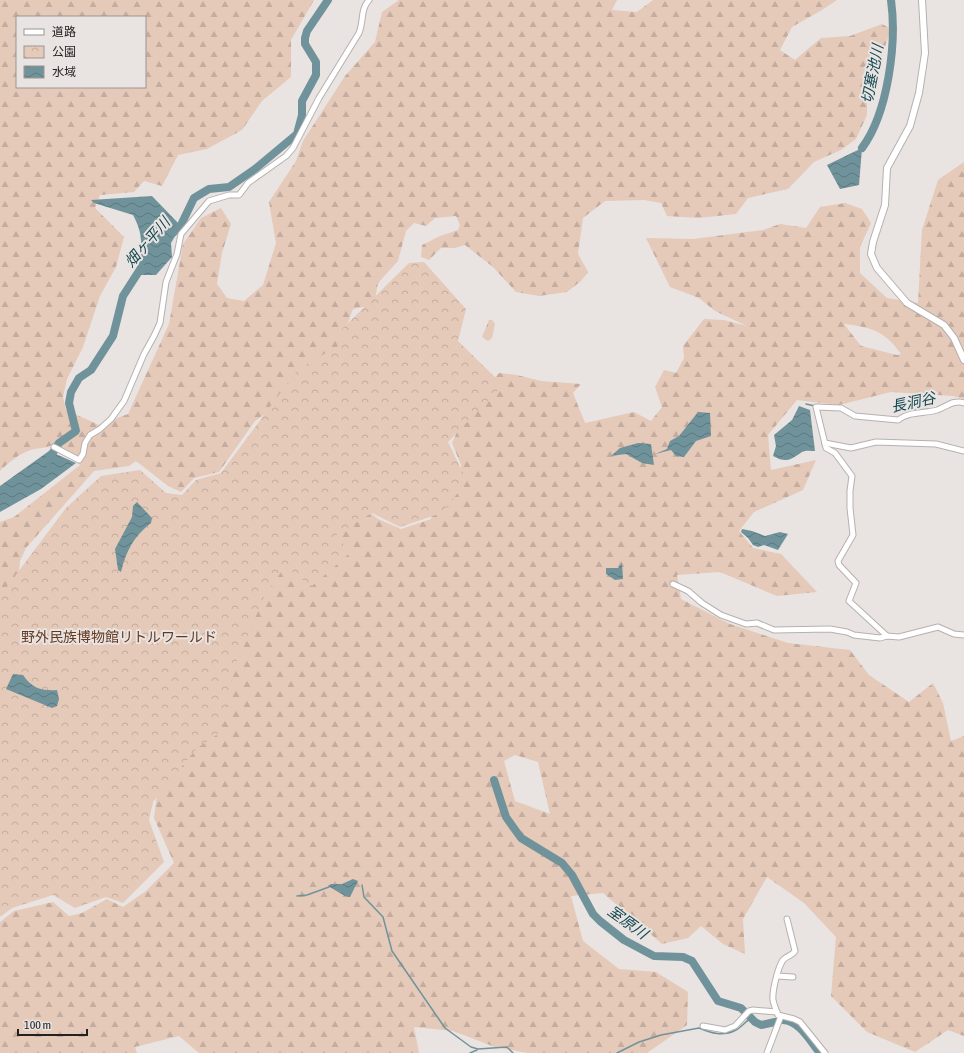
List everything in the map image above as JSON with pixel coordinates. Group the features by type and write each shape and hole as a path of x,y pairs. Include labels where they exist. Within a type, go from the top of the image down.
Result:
{"main road":[{"path":"922,0 925,53 919,93 910,126 887,168 886,205 873,242 871,254 877,268 907,303 943,324 954,338 964,360"}],"street":[{"path":"56,448 79,460 83,454 85,443 90,435 100,429 115,413 132,385 139,365 160,323 166,282 177,254 181,234 209,201 229,195 239,195 248,183 286,156 293,148 319,98 359,33 362,23 362,11 368,0"},
{"path":"887,636 849,602 856,583 839,565 838,561 853,535 850,508 852,476 835,453 826,448 816,408 841,408 855,416 898,420 904,416 917,412 938,410 959,401 964,403"},
{"path":"824,442 850,448 876,442 932,444 964,451"},
{"path":"673,584 688,591 702,603 721,615 746,624 756,623 774,630 830,629 847,632 854,636 880,638 887,636 899,637 938,627 954,634 964,635"},
{"path":"767,1053 779,1014 772,998 777,976 784,959 795,951 787,919"},
{"path":"777,976 793,977"},
{"path":"703,1026 713,1029 731,1028 747,1013 753,1010 779,1014 794,1018 800,1022 825,1053"}],"green space":[{"path":"0,0 314,0 291,40 291,77 262,101 242,130 207,149 178,155 162,186 144,181 134,192 100,195 95,208 124,237 116,267 100,296 83,347 67,379 63,397 66,410 99,425 128,414 169,324 183,244 201,218 221,208 231,224 222,253 217,284 227,298 244,301 263,285 276,243 269,202 296,161 303,141 345,76 375,42 382,12 399,0 617,0 612,10 637,12 653,0 837,0 792,27 780,50 795,60 821,38 850,36 882,24 891,29 867,100 867,115 856,139 841,150 814,162 788,189 748,198 736,214 699,218 667,216 661,203 644,200 605,201 583,218 578,254 588,272 581,281 567,292 539,296 516,292 493,267 465,245 455,248 441,248 429,260 421,257 422,245 440,236 458,230 460,225 456,216 435,218 426,226 414,223 406,231 398,261 378,283 374,305 353,309 346,328 347,343 289,397 255,421 219,472 194,478 181,492 168,486 136,461 129,466 94,471 26,548 20,561 17,591 0,610 0,522 14,517 80,465 55,443 23,453 0,471"},
{"path":"964,162 964,399 953,396 891,392 839,405 797,400 768,435 771,470 816,460 803,490 754,512 739,531 753,548 781,554 817,592 777,596 720,572 677,575 681,599 730,624 788,643 850,650 869,675 909,702 933,683 943,703 951,741 964,736 964,1036 948,1030 915,1052 867,1032 831,996 836,937 804,903 767,877 743,919 745,954 723,944 701,926 688,938 662,944 603,893 571,896 583,941 619,969 656,972 688,992 687,1025 647,1053 528,1053 495,1047 453,1031 414,1027 419,1053 199,1053 179,1036 135,1047 137,1053 0,1053 0,922 14,911 53,902 69,916 82,913 107,899 123,907 146,891 174,863 154,818 158,786 229,654 287,559 332,535 361,505 378,519 401,529 431,519 434,505 460,477 461,465 452,443 456,434 472,406 499,373 517,375 541,381 581,384 573,393 585,423 634,412 651,421 662,407 655,387 664,370 676,373 684,358 683,346 704,319 724,320 747,326 715,311 699,298 670,287 646,238 693,239 763,230 780,224 806,228 820,207 845,203 862,209 871,223 860,247 860,273 887,298 918,303 922,230 938,180","holes":["844,324 870,329 883,335 901,354 897,355 861,346","515,755 538,762 550,814 515,801 504,761"]},
{"name":"野外民族博物館リトルワールド","path":"424,262 466,309 458,341 503,385 448,442 467,481 442,513 400,527 372,513 336,535 350,553 312,586 296,576 286,565 264,597 235,666 221,732 197,748 153,802 149,820 164,862 123,903 106,897 75,908 53,895 12,908 0,917 0,596 66,508 101,476 140,470 166,493 182,495 196,480 221,473 298,369 338,346 342,329 409,263"},
{"path":"489,320 492,320 495,324 492,338 488,341 482,337"}],"water":[{"path":"862,148 859,185 840,189 827,165"},
{"path":"152,196 181,226 171,243 172,257 156,275 135,275 141,251 141,237 133,215 94,203 91,200"},
{"path":"799,406 810,410 815,451 804,451 789,460 782,460 773,456 776,446 774,435 792,420"},
{"path":"698,412 710,413 711,436 696,441 684,457 676,456 671,450 655,454 667,449 670,441 679,436"},
{"path":"638,443 651,444 654,465 642,463 626,454 611,456 620,448"},
{"path":"49,451 76,463 41,489 0,512 0,486"},
{"path":"137,502 152,518 151,523 135,539 125,557 121,572 118,570 115,549 132,517 133,506"},
{"path":"742,529 765,536 780,532 788,534 778,550 764,545 758,547 753,545 741,532"},
{"path":"622,563 623,579 615,580 606,574 606,568 618,568"},
{"path":"13,674 23,675 33,686 37,688 57,690 59,699 57,706 52,708 6,689"},
{"path":"353,879 358,881 350,897 345,896 328,886 331,884 342,884"}],"waterway":[{"name":"畑ヶ平川","path":"173,233 181,225 194,198 209,189 229,187 255,169 297,134 302,115 302,101 316,75 316,62 305,44 305,38 307,31 328,0"},
{"name":"切塞池川","path":"862,148 871,133 878,116 888,77 893,36 891,0"},
{"name":"畑ヶ平川","path":"47,462 59,443 76,431 69,403 71,392 79,378 91,370 113,336 123,296 141,268"},
{"name":"長洞谷","path":"806,404 815,406"},
{"name":"長洞谷","path":"901,416 916,410 932,409"},
{"name":"室原川","path":"494,780 506,817 521,838 562,863 572,875 593,914 600,921 624,940 654,956 683,957 692,961 718,1001 741,1008 755,1022 761,1025 775,1022"},
{"path":"362,885 364,897 383,917 392,951 445,1028 471,1047 478,1049 507,1047 513,1053"},
{"path":"297,896 307,895 329,887"},
{"path":"617,1053 639,1042 661,1035 699,1028 717,1034 731,1032 740,1028 751,1018"},
{"name":"室原川","path":"783,1020 789,1021 800,1028 820,1053"},
{"path":"470,1053 477,1050"}]}
